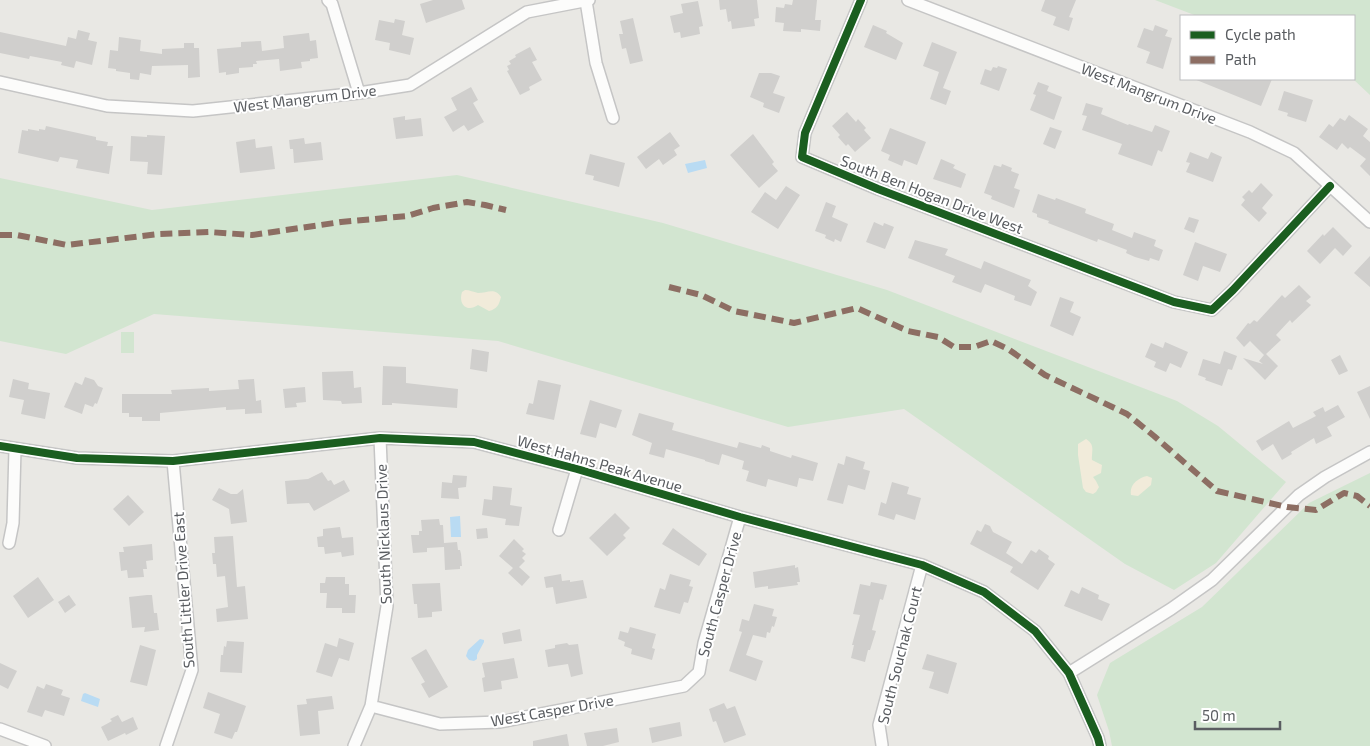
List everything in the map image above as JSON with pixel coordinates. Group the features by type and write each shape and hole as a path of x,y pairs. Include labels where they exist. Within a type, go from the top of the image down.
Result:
{"street":[{"path":"328,0 332,4 359,93"},
{"path":"588,0 596,63 613,118"},
{"name":"West Mangrum Drive","path":"0,82 107,106 193,111 359,93 410,85 526,12 588,0"},
{"name":"South Ben Hogan Drive West","path":"861,0 805,133 802,157 878,189 1174,302 1212,310 1330,186"},
{"name":"West Mangrum Drive","path":"908,0 1250,132 1294,153 1370,222"},
{"name":"West Hahns Peak Avenue","path":"0,446 77,458 173,461 380,438 474,442 577,469 740,517 922,565 984,592 1035,631 1069,672 1100,746"},
{"name":"South Nicklaus Drive","path":"354,746 371,706 387,606 380,438"},
{"path":"9,543 13,523 15,449"},
{"path":"1069,672 1171,609 1212,580 1299,495 1324,477 1370,452"},
{"name":"South Littler Drive East","path":"166,746 192,670 173,461"},
{"path":"559,530 577,469"},
{"name":"South Casper Drive","path":"699,672 704,643 740,517"},
{"name":"South Souchak Court","path":"882,745 879,725 922,565"},
{"name":"West Casper Drive","path":"371,706 440,724 500,722 684,686 699,672"},
{"path":"0,728 45,746"}],"green space":[{"path":"1155,0 1370,0 1370,95 1354,80 1355,15 1194,15"},
{"path":"457,175 663,223 887,290 1177,401 1218,426 1286,482 1216,563 1174,590 1125,564 904,409 788,427 498,341 154,314 66,354 0,341 0,178 152,210"},
{"path":"121,332 134,332 134,353 121,353"},
{"path":"1370,473 1370,746 1112,746 1097,695 1110,663 1202,607 1309,503"}],"sand":[{"path":"465,290 478,293 493,291 501,297 497,306 489,311 478,305 467,308 461,300 462,292"},
{"path":"1086,439 1092,446 1092,460 1102,465 1101,473 1093,477 1099,487 1093,494 1086,492 1083,488 1078,455 1078,444"},
{"path":"1147,476 1152,478 1151,485 1138,496 1131,495 1131,488 1135,482"}],"water":[{"path":"705,160 707,168 688,173 685,164"},
{"path":"460,516 461,537 451,537 450,517"},
{"path":"480,639 484,640 484,642 477,655 477,659 474,661 469,660 466,656 468,650"},
{"path":"85,693 100,699 98,707 81,701"}],"building":[{"path":"433,0 462,0 465,9 426,23 420,4"},
{"path":"719,0 757,0 759,18 754,19 755,26 732,29 731,21 728,22 726,9 720,10"},
{"path":"793,0 817,0 815,20 821,20 820,31 801,29 801,32 783,31 784,23 775,22 776,7 784,8 785,4 792,5"},
{"path":"1045,0 1076,0 1069,17 1073,18 1069,31 1053,25 1056,17 1041,11"},
{"path":"698,1 703,26 699,27 700,34 681,38 680,32 674,33 670,16 683,13 681,4"},
{"path":"633,18 643,61 630,64 626,48 622,49 619,34 623,34 620,21"},
{"path":"395,19 405,21 402,35 414,38 410,55 389,50 390,43 375,40 379,20 394,23"},
{"path":"873,25 887,31 886,33 903,43 896,60 864,47"},
{"path":"1155,25 1168,30 1165,36 1172,38 1163,69 1146,63 1150,52 1137,47 1144,28 1153,31"},
{"path":"78,30 90,33 88,40 97,42 92,65 76,61 74,68 61,65 62,62 30,56 29,59 0,53 0,32 66,46 68,37 76,39"},
{"path":"309,33 310,41 316,40 318,58 301,62 302,68 280,71 279,59 256,61 257,64 253,64 253,67 239,68 239,73 226,75 226,72 219,73 217,49 241,47 241,42 261,41 262,51 284,48 283,36"},
{"path":"119,37 141,40 140,51 162,54 162,49 184,48 184,43 194,43 194,48 199,48 200,77 188,78 188,65 152,66 151,75 140,73 139,80 130,79 130,73 108,68 110,50 118,51"},
{"path":"932,42 957,52 943,88 951,91 946,105 930,99 939,72 923,66"},
{"path":"530,47 537,60 532,62 542,80 529,87 530,90 520,95 507,71 509,70 507,66 511,64 509,61 516,57 515,55"},
{"path":"998,66 1007,69 999,91 980,84 985,69 991,71 993,67 997,68"},
{"path":"759,73 771,73 780,76 773,93 785,97 779,113 763,107 764,103 750,97"},
{"path":"1196,80 1272,80 1261,106"},
{"path":"1038,82 1049,86 1047,91 1062,97 1054,120 1030,110 1036,95 1033,94"},
{"path":"471,87 478,100 473,103 484,122 468,131 464,125 453,132 444,117 457,110 451,98"},
{"path":"1284,91 1313,100 1306,122 1287,116 1288,113 1278,110"},
{"path":"1086,103 1103,108 1101,114 1128,125 1152,132 1155,125 1170,131 1162,152 1158,150 1152,166 1118,154 1122,144 1082,130 1087,116 1082,115"},
{"path":"847,112 856,122 858,119 866,128 864,130 871,138 855,152 838,137 840,135 832,126"},
{"path":"1349,115 1368,129 1363,136 1370,142 1370,176 1360,166 1366,159 1350,147 1348,149 1342,143 1337,150 1319,137 1329,124 1333,127 1340,118 1345,121"},
{"path":"405,116 405,120 421,118 423,136 396,139 393,118"},
{"path":"46,126 96,137 96,140 108,142 107,146 113,146 109,174 76,168 78,160 60,157 58,162 18,153 22,130 45,130"},
{"path":"1050,127 1062,131 1055,149 1043,144"},
{"path":"890,128 926,142 917,165 904,160 902,166 888,160 890,155 881,151"},
{"path":"670,132 680,146 674,150 677,155 663,165 659,159 646,169 637,157"},
{"path":"753,134 774,162 772,164 778,171 759,188 730,155"},
{"path":"147,135 165,136 162,175 147,174 148,162 130,161 131,136 147,137"},
{"path":"304,138 305,144 321,142 323,160 294,163 293,149 290,149 289,140"},
{"path":"255,139 256,148 272,146 275,169 240,173 236,142"},
{"path":"1190,152 1208,159 1211,152 1222,157 1213,182 1186,172 1190,163 1186,162"},
{"path":"590,154 625,163 619,187 593,180 594,176 585,174"},
{"path":"941,159 955,165 953,168 966,174 961,188 933,179"},
{"path":"1002,164 1012,168 1011,171 1019,174 1014,188 1020,190 1014,208 991,199 992,196 984,193 994,165 1001,167"},
{"path":"1261,183 1273,195 1262,208 1267,213 1259,222 1241,205 1245,200 1242,197 1249,190 1252,193"},
{"path":"786,186 800,195 778,229 751,212 765,192 776,200"},
{"path":"1038,194 1055,200 1056,198 1086,209 1085,213 1114,224 1112,230 1132,238 1134,232 1156,240 1154,246 1163,250 1159,261 1150,258 1149,261 1135,257 1126,253 1127,250 1098,239 1097,242 1037,217 1037,214 1032,212"},
{"path":"826,202 836,206 832,217 848,224 841,242 835,239 834,242 825,238 826,235 815,231"},
{"path":"1189,217 1199,220 1194,233 1184,229"},
{"path":"874,222 883,226 884,223 894,227 885,249 866,242"},
{"path":"1333,227 1352,246 1343,256 1335,248 1320,264 1307,251 1323,234 1324,236"},
{"path":"915,240 948,249 945,255 981,269 984,261 1031,280 1028,286 1037,292 1031,306 1014,300 1015,296 985,284 981,293 952,282 955,276 908,258"},
{"path":"1195,242 1227,254 1220,272 1203,266 1198,281 1183,275"},
{"path":"1370,256 1370,287 1354,273"},
{"path":"1299,285 1311,297 1306,301 1311,305 1292,323 1290,320 1276,335 1281,340 1266,354 1278,366 1265,380 1243,358 1263,364 1259,361 1264,355 1250,341 1244,347 1236,338 1248,323 1250,324 1254,320 1257,322 1282,295 1285,298"},
{"path":"1060,297 1074,302 1070,312 1081,317 1073,336 1050,326"},
{"path":"1165,342 1188,352 1181,368 1170,363 1166,372 1154,367 1156,362 1145,357 1151,343 1163,348"},
{"path":"472,349 489,352 487,372 470,369"},
{"path":"1224,351 1237,356 1232,370 1228,369 1222,386 1205,380 1206,378 1198,375 1203,359 1220,364"},
{"path":"1340,355 1348,371 1339,375 1331,360"},
{"path":"383,366 406,367 406,383 458,389 457,408 392,403 392,405 382,405"},
{"path":"353,371 354,388 361,387 362,403 342,404 341,401 323,400 322,372"},
{"path":"85,377 94,380 98,386 103,388 97,404 95,403 93,407 85,404 82,414 64,407 75,382 82,385"},
{"path":"13,379 29,383 28,389 50,393 45,419 21,414 24,400 9,397"},
{"path":"254,379 256,401 261,400 262,413 245,414 245,409 226,410 226,407 160,413 160,421 142,421 142,417 129,417 129,413 122,413 122,394 172,394 171,390 209,388 209,391 239,389 238,380"},
{"path":"538,380 561,385 554,420 526,414 529,403 533,404"},
{"path":"1370,386 1370,419 1357,392"},
{"path":"305,387 306,402 296,403 297,407 285,408 283,389"},
{"path":"590,400 622,410 616,428 600,423 596,438 580,434"},
{"path":"1338,405 1345,417 1327,427 1332,436 1316,444 1314,438 1282,460 1273,444 1262,451 1256,441 1289,421 1293,428 1316,416 1313,412 1323,407 1325,412"},
{"path":"639,413 674,423 672,430 737,448 739,442 761,448 762,445 770,448 770,451 791,458 792,455 818,463 813,481 799,478 797,487 768,479 766,487 746,481 749,471 742,469 744,461 722,454 719,465 666,449 664,458 649,454 652,443 632,435"},
{"path":"846,456 865,462 863,469 870,471 865,490 848,485 843,504 827,500 838,463 844,465"},
{"path":"322,472 328,481 331,480 334,485 344,480 350,491 314,511 309,503 287,504 285,481 308,479"},
{"path":"453,475 467,476 466,487 458,488 459,499 441,498 442,482 452,483"},
{"path":"892,482 909,487 907,494 921,498 915,520 896,514 894,520 878,515 881,502 886,504"},
{"path":"493,486 512,488 510,505 522,507 519,526 505,525 506,519 482,515 484,499 492,500"},
{"path":"219,488 231,494 237,494 243,489 247,522 231,524 229,509 212,500"},
{"path":"128,495 144,512 129,526 113,509"},
{"path":"615,513 630,528 623,535 626,538 607,556 589,538"},
{"path":"439,519 440,525 443,525 444,543 457,542 458,550 460,550 461,554 462,566 460,566 460,569 445,570 444,547 427,548 427,552 413,553 411,535 419,535 419,531 422,531 421,520"},
{"path":"985,524 990,526 993,532 1012,542 1006,553 1022,564 1031,550 1036,553 1039,549 1049,556 1048,559 1055,564 1038,590 1010,572 1013,567 970,544 977,530 981,532"},
{"path":"340,527 342,538 353,537 354,555 342,557 341,552 325,554 324,547 318,547 317,537 323,536 323,529"},
{"path":"487,528 488,538 477,539 476,529"},
{"path":"673,528 707,554 699,566 662,544"},
{"path":"233,536 237,587 245,586 248,619 217,622 216,609 228,607 225,576 217,577 216,564 213,564 212,553 215,553 214,537"},
{"path":"514,539 524,549 522,551 526,554 522,558 525,561 519,567 530,577 522,586 508,573 513,568 499,556"},
{"path":"152,544 153,560 146,561 147,569 143,569 144,577 128,578 127,570 121,571 119,552 124,552 123,547"},
{"path":"795,565 795,568 798,567 800,582 797,582 798,585 768,589 768,586 755,588 753,572"},
{"path":"561,574 562,581 583,580 587,598 556,604 553,587 546,588 544,577"},
{"path":"670,574 691,580 689,586 693,587 688,603 684,602 680,614 654,607 660,588 665,590"},
{"path":"38,577 54,600 28,618 13,596"},
{"path":"326,577 345,577 345,584 349,584 349,595 356,595 355,613 342,613 342,608 326,608 327,593 320,593 320,583 325,583"},
{"path":"871,582 887,585 883,600 880,599 872,630 876,631 865,662 851,658 854,645 852,645 860,615 853,614 860,584 870,586"},
{"path":"440,583 442,611 432,612 432,617 418,618 417,604 414,604 412,584"},
{"path":"1082,587 1099,595 1098,599 1110,604 1102,621 1064,606 1071,590 1079,594"},
{"path":"69,595 76,605 65,613 58,602"},
{"path":"152,595 154,613 157,613 159,630 144,632 145,627 132,628 129,597"},
{"path":"754,604 774,609 772,616 777,617 774,627 772,626 770,633 767,632 766,638 753,635 746,655 763,661 756,681 729,671 742,632 739,631 742,619 749,621"},
{"path":"630,627 656,634 652,648 655,649 652,660 631,654 632,649 624,646 625,642 618,639 620,631 628,633"},
{"path":"520,629 522,641 504,644 502,633"},
{"path":"339,638 354,643 349,661 339,658 332,677 316,672 325,643 337,647"},
{"path":"227,641 244,642 242,673 220,672 221,655 223,655 224,646 226,647"},
{"path":"567,643 569,645 578,644 583,674 571,677 568,664 548,667 545,650 555,648 555,645"},
{"path":"140,645 156,650 147,686 130,682"},
{"path":"426,649 448,687 429,698 421,684 425,682 411,658"},
{"path":"927,654 957,663 948,694 929,688 934,672 922,669"},
{"path":"514,658 518,678 501,681 502,689 484,692 482,678 485,677 482,663"},
{"path":"0,663 17,671 8,689 0,685"},
{"path":"46,684 63,690 61,695 70,698 64,716 45,710 42,717 27,712 37,686 44,689"},
{"path":"208,692 246,706 237,732 235,732 232,739 214,733 220,714 203,708"},
{"path":"332,696 334,709 318,711 320,734 300,736 297,705 307,704 306,699"},
{"path":"724,703 727,709 735,706 746,735 724,743 716,721 713,722 709,709"},
{"path":"118,715 122,722 133,717 138,729 108,741 101,727"},
{"path":"680,722 682,736 652,743 649,728"},
{"path":"617,728 619,742 603,746 587,746 584,733"},
{"path":"567,734 569,746 533,746 533,741"}],"marked path":[{"path":"0,235 17,235 67,245 159,234 209,232 252,235 341,222 407,216 433,208 467,202 506,210"},
{"path":"669,287 701,295 734,311 794,323 857,308 908,331 938,337 954,347 974,347 991,341 1008,349 1045,375 1127,414 1217,491 1287,507 1316,510 1344,493 1357,496 1370,506"}],"cycle path":[{"path":"861,0 805,133 802,157 878,189 1174,302 1212,310 1330,186"},
{"path":"0,446 77,458 173,461 380,438 474,442 577,469 740,517 922,565 984,592 1035,631 1069,673 1100,746"}]}
